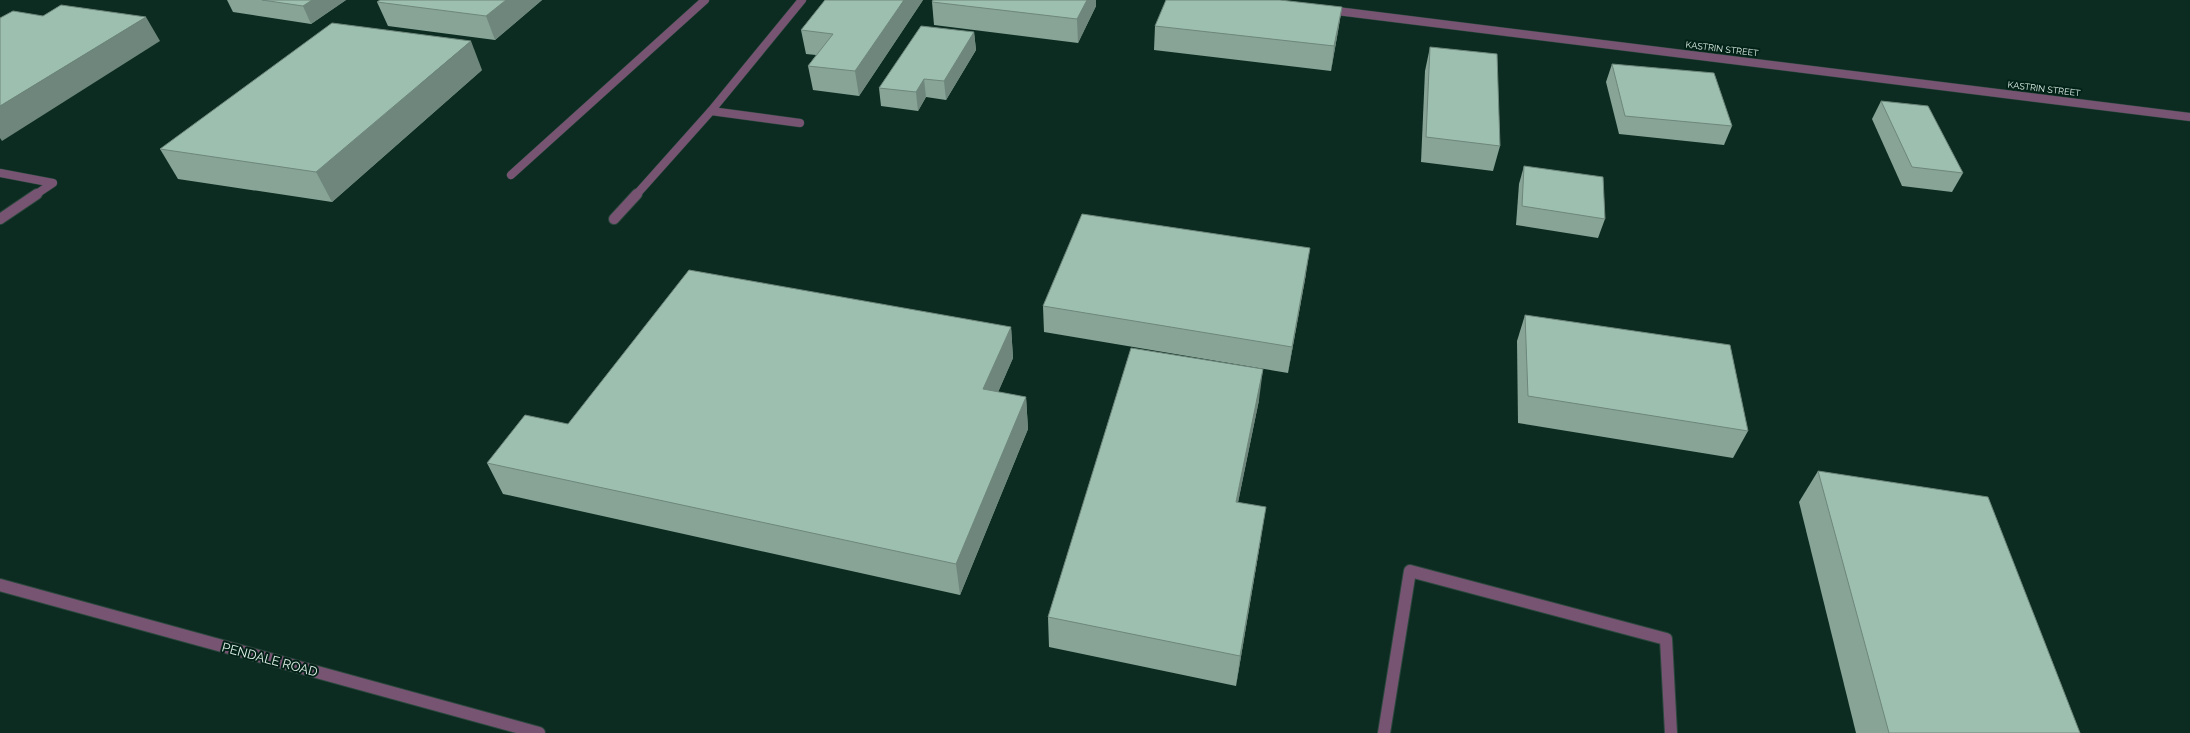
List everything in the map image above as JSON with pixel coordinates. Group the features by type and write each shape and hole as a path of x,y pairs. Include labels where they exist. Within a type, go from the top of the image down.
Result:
{"street":[{"path":"511,175 705,0"},
{"path":"614,220 711,111 802,0"},
{"name":"KASTRIN STREET","path":"1323,9 2190,117"},
{"path":"711,111 800,123"},
{"path":"0,173 53,183 0,219"},
{"path":"1384,733 1410,571 1666,640 1671,733"},
{"name":"PENDALE ROAD","path":"0,585 539,733"}],"building":[{"path":"262,0 312,0 303,6"},
{"path":"380,0 506,0 486,16 377,2"},
{"path":"825,0 904,0 855,71 808,66 833,34 801,30"},
{"path":"933,0 1087,0 1077,19 932,2"},
{"path":"1166,0 1280,0 1342,7 1334,46 1155,26"},
{"path":"61,5 146,17 0,106 0,18 13,11 43,16"},
{"path":"332,23 471,41 316,172 160,149"},
{"path":"921,26 974,32 944,81 924,79 916,92 879,88"},
{"path":"1430,47 1497,54 1500,146 1426,137"},
{"path":"1612,64 1714,73 1732,126 1625,116"},
{"path":"1881,101 1928,106 1963,173 1912,167"},
{"path":"1524,166 1603,177 1605,219 1522,206"},
{"path":"1082,214 1310,248 1292,347 1043,306"},
{"path":"689,270 1011,327 983,389 1026,397 956,564 487,463 525,415 568,424"},
{"path":"1525,315 1730,345 1748,431 1528,396"},
{"path":"1131,348 1263,369 1236,502 1266,507 1240,656 1048,617"},
{"path":"1818,471 1988,497 2080,733 1889,733"}]}
